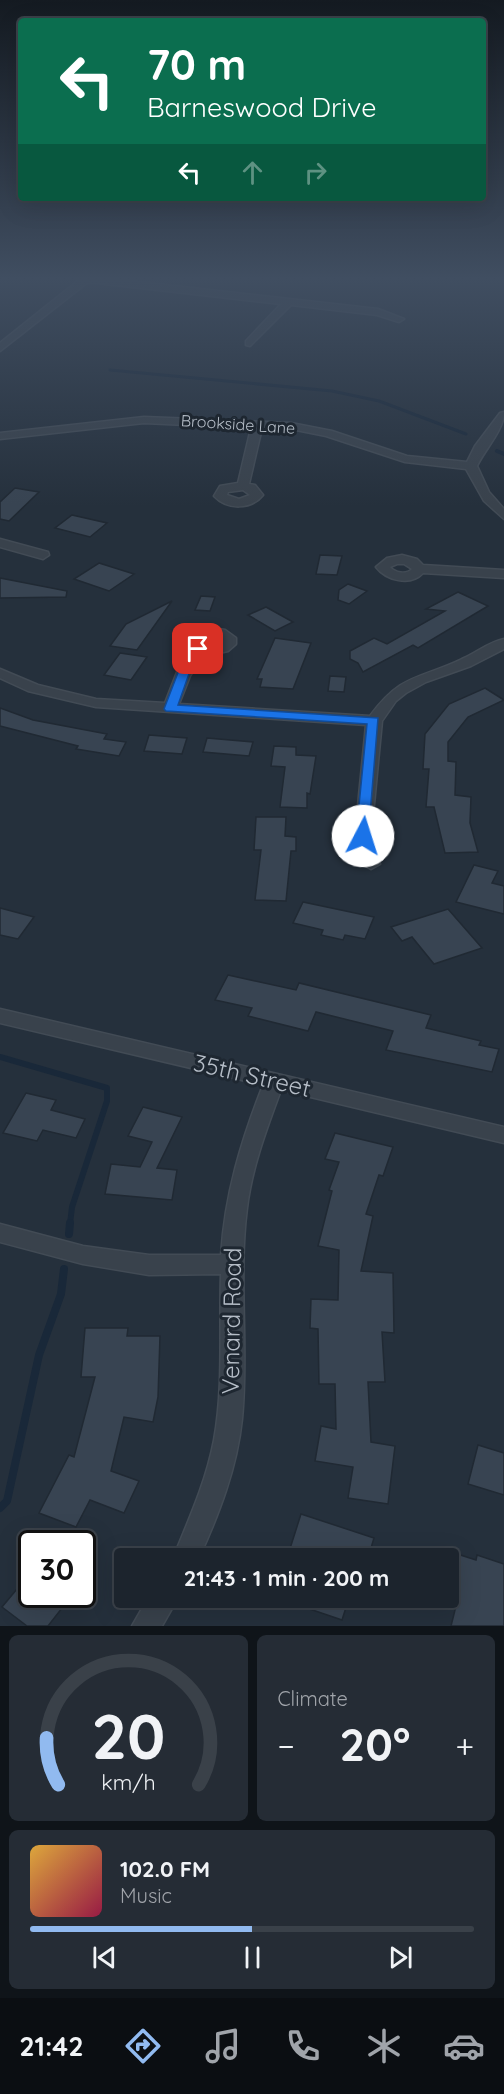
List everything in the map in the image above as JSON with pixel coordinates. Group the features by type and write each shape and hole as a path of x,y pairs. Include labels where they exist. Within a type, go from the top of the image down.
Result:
{"street":[{"path":"503,420 481,446 471,466 477,485 490,503 504,514"},
{"name":"Brookside Lane","path":"0,436 128,421 291,426 328,433 405,459 471,466"},
{"path":"243,486 257,424"},
{"path":"0,543 43,555"},
{"path":"419,569 504,574"},
{"path":"371,864 363,836 374,721 391,698 401,690 421,679 466,663 504,643"},
{"path":"170,709 185,670 202,651"},
{"path":"0,673 33,688 75,699 170,709 374,721"},
{"name":"35th Street","path":"0,1016 504,1135"},
{"name":"Venard Road","path":"190,1548 215,1487 226,1443 231,1401 232,1264 241,1180 250,1146 274,1082"},
{"path":"0,1233 83,1255 149,1265 232,1264"},
{"path":"146,1626 158,1608"}],"building":[{"path":"15,488 39,492 9,521 0,519 0,502"},
{"path":"72,515 107,523 90,537 55,528"},
{"path":"320,555 342,556 337,575 316,574"},
{"path":"99,563 134,574 109,591 74,579"},
{"path":"0,578 67,591 66,597 0,598"},
{"path":"348,584 367,591 349,604 338,600 339,590"},
{"path":"458,592 488,606 418,648 413,645 363,672 358,663 350,659 350,651 374,638 387,644 445,611 426,609"},
{"path":"201,596 215,597 210,611 195,610"},
{"path":"172,601 137,650 110,646 126,624"},
{"path":"266,607 293,622 275,631 248,615"},
{"path":"275,638 311,643 293,689 260,687 262,679 257,679"},
{"path":"120,653 147,657 131,680 104,675"},
{"path":"330,676 346,677 344,692 328,691"},
{"path":"485,688 504,700 468,717 448,742 448,761 456,762 455,795 471,797 470,823 478,852 445,853 434,807 426,807 429,769 423,769 425,734 449,704"},
{"path":"0,708 33,720 107,734 104,739 126,742 119,756 76,749 78,746 0,726"},
{"path":"149,735 187,738 182,754 144,751"},
{"path":"207,738 253,742 249,756 203,752"},
{"path":"274,746 296,747 296,755 316,756 310,794 307,793 307,808 280,807 285,767 271,766"},
{"path":"256,817 286,817 285,836 296,837 296,851 291,851 286,901 255,900 261,850 254,850"},
{"path":"474,865 498,871 492,883 504,886 504,914 456,902"},
{"path":"303,902 374,917 365,939 345,935 343,940 321,935 323,930 293,923"},
{"path":"0,908 34,917 18,939 0,935"},
{"path":"448,909 482,948 434,964 412,937 402,941 391,927"},
{"path":"228,975 296,990 299,983 431,1015 426,1028 481,1041 479,1045 499,1049 492,1072 386,1050 393,1031 316,1012 308,1031 248,1016 252,1008 215,1000"},
{"path":"26,1093 56,1100 51,1110 85,1119 76,1138 43,1130 37,1141 3,1133"},
{"path":"143,1107 182,1117 157,1168 177,1170 172,1200 105,1194 111,1164 140,1167 152,1142 128,1136"},
{"path":"335,1133 393,1147 383,1176 379,1175 366,1214 373,1216 361,1271 393,1273 394,1333 382,1332 385,1382 368,1382 371,1442 395,1446 388,1504 348,1498 353,1467 315,1461 321,1426 336,1429 335,1384 319,1384 318,1329 310,1328 311,1299 338,1300 339,1250 318,1246 332,1191 329,1190 339,1162 325,1159"},
{"path":"85,1328 128,1328 127,1336 160,1336 158,1397 153,1422 124,1417 111,1471 139,1481 124,1513 90,1500 76,1527 39,1513 69,1455 74,1457 95,1377 81,1377"},
{"path":"478,1445 504,1453 504,1495 468,1484"},
{"path":"301,1514 374,1538 371,1548 290,1548"},
{"path":"459,1555 476,1560 477,1555 504,1564 504,1626 451,1626 456,1608 459,1608"},
{"path":"18,1588 18,1608 62,1608 48,1626 27,1626 2,1607"},
{"path":"307,1608 346,1608 342,1620"}],"waterway":[{"path":"110,370 332,391 379,401 466,434"},
{"path":"497,451 504,454"},
{"path":"0,1057 107,1088 107,1101 72,1207 70,1224"},
{"path":"69,1234 70,1223"},
{"path":"0,1508 7,1501 39,1355 61,1294 64,1269"}],"route":[{"path":"198,649 202,651 185,670 170,709 374,721 363,836"}]}
